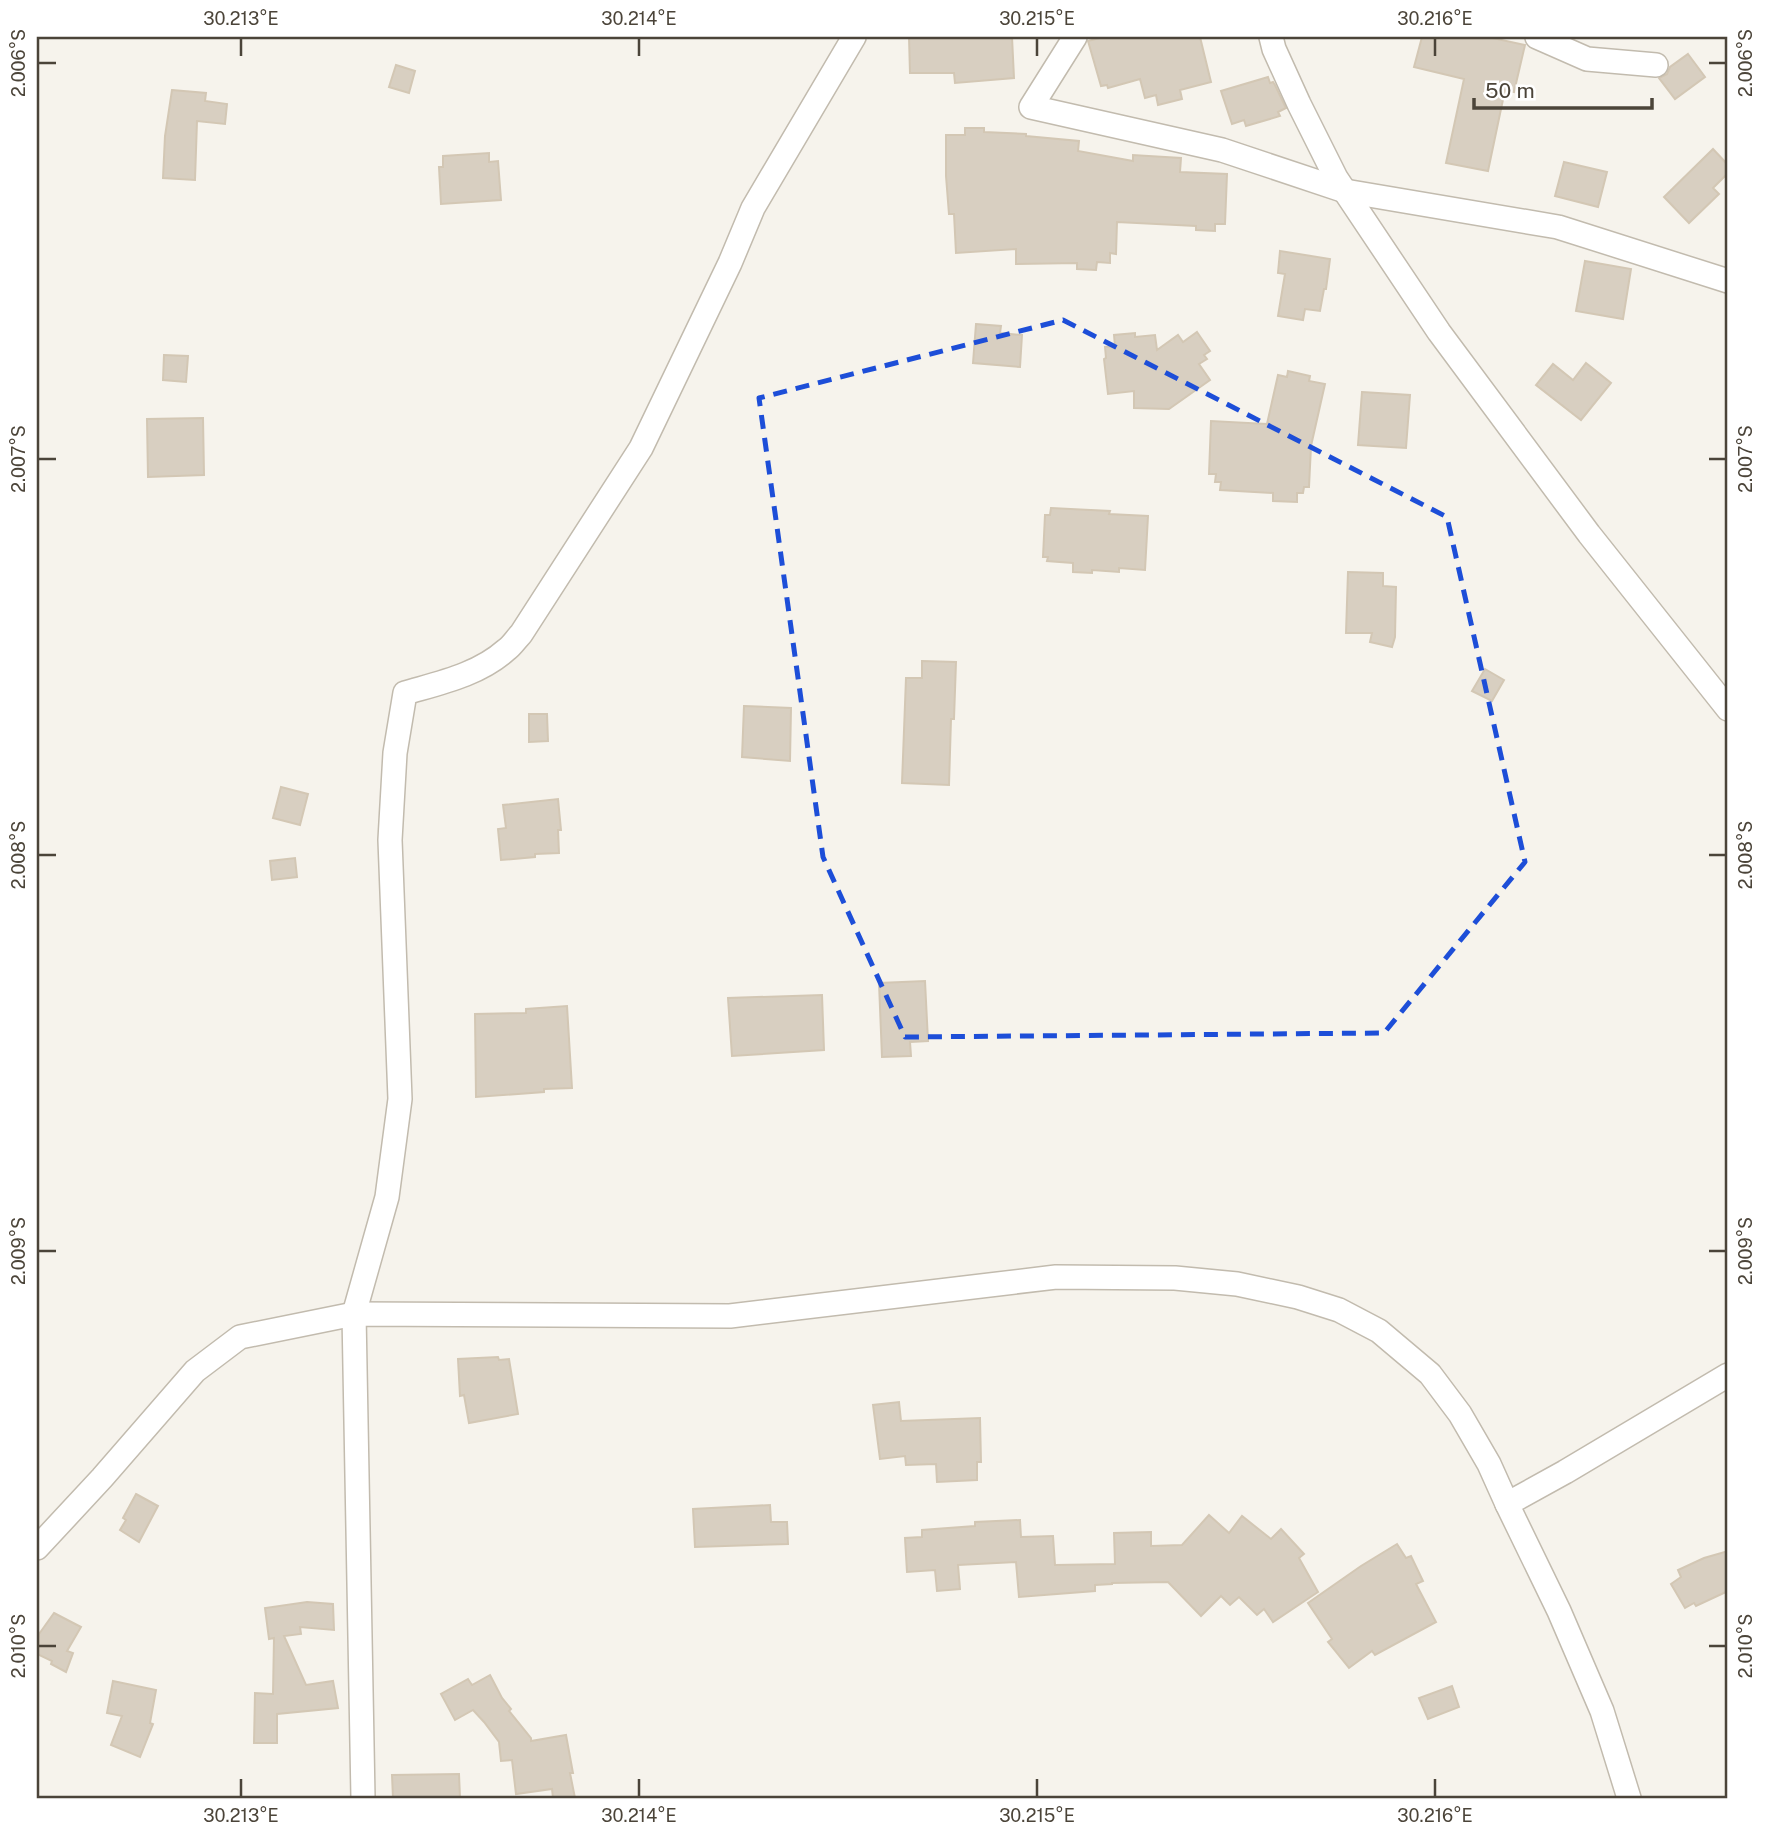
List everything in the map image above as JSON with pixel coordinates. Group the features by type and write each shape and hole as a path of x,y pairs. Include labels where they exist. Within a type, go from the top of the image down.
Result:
{"street":[{"path":"363,1798 354,1314 387,1197 400,1099 390,839 395,753 405,693 459,677 499,656 521,634 641,448 753,208 854,37"},
{"path":"1075,37 1031,107 1222,150 1345,191 1558,227 1728,281"},
{"path":"1270,37 1273,49 1336,178 1456,355 1589,534 1728,709"},
{"path":"1537,37 1587,59 1656,65"},
{"path":"37,1548 195,1371 240,1337 354,1314 730,1316 1056,1277 1175,1278 1237,1284 1298,1297 1339,1310 1379,1331 1430,1374 1460,1414 1489,1464 1559,1611 1602,1711 1629,1798"},
{"path":"1507,1504 1728,1375"}],"highlighted area":[{"path":"1063,320 1447,517 1525,862 1384,1033 905,1037 823,857 759,398"}],"building":[{"path":"909,37 1012,37 1014,78 955,83 954,73 910,73"},
{"path":"1103,37 1200,37 1211,82 1180,90 1182,99 1158,105 1156,95 1145,98 1140,79 1108,88 1107,85 1101,86 1088,41"},
{"path":"1422,37 1488,37 1525,45 1514,92 1505,90 1488,171 1446,163 1464,79 1414,67"},
{"path":"1688,54 1705,77 1675,99 1659,78"},
{"path":"396,65 415,71 409,93 389,87"},
{"path":"1268,77 1286,108 1278,112 1280,116 1246,126 1244,120 1232,124 1221,91"},
{"path":"172,90 206,93 205,101 227,104 225,124 197,121 195,180 163,178 165,136"},
{"path":"965,128 984,128 984,132 1079,141 1078,151 1133,161 1133,155 1181,158 1180,172 1227,174 1225,224 1215,224 1215,231 1196,230 1196,226 1117,222 1116,254 1110,253 1110,263 1097,262 1096,270 1077,269 1077,263 1016,264 1016,249 956,253 954,214 949,214 946,135 965,135"},
{"path":"1713,149 1728,165 1728,173 1713,188 1719,194 1689,223 1664,197"},
{"path":"489,153 489,162 498,161 501,200 441,204 439,167 443,167 443,156"},
{"path":"1564,162 1607,172 1598,207 1555,196"},
{"path":"1280,251 1330,259 1320,311 1305,309 1303,320 1278,316 1285,274 1278,273"},
{"path":"1585,261 1631,269 1623,319 1576,311"},
{"path":"976,324 1001,326 1000,333 1022,335 1020,367 973,363"},
{"path":"1197,332 1210,351 1204,355 1207,359 1199,364 1210,380 1169,409 1134,408 1134,391 1108,394 1105,347 1115,346 1114,335 1155,335 1157,350 1178,335 1183,342"},
{"path":"164,355 188,356 186,382 163,380"},
{"path":"1586,363 1611,383 1581,420 1536,385 1553,364 1573,380"},
{"path":"1288,371 1310,376 1309,381 1325,384 1311,446 1309,487 1304,487 1303,493 1297,493 1297,502 1273,501 1273,493 1220,490 1221,482 1215,482 1216,474 1209,474 1211,421 1267,424 1278,375 1287,377"},
{"path":"1362,392 1410,395 1406,448 1358,445"},
{"path":"203,418 204,475 148,477 147,419"},
{"path":"1051,508 1148,516 1145,570 1119,568 1119,572 1073,572 1073,563 1047,561 1048,557 1043,557 1045,515 1050,515"},
{"path":"1348,572 1383,573 1383,586 1396,587 1395,637 1392,647 1370,642 1372,633 1346,633"},
{"path":"922,661 956,662 949,785 902,783 906,678 922,678"},
{"path":"1485,669 1504,680 1492,701 1472,691"},
{"path":"744,706 791,708 790,761 742,757"},
{"path":"529,714 547,714 548,741 529,742"},
{"path":"281,787 308,794 300,825 273,818"},
{"path":"558,799 561,830 558,830 559,853 501,860 498,829 506,828 503,805"},
{"path":"295,858 297,877 272,880 270,861"},
{"path":"925,981 928,1041 910,1042 911,1056 882,1057 879,983"},
{"path":"822,995 824,1050 732,1056 728,998"},
{"path":"567,1006 572,1088 476,1097 475,1014 526,1013 526,1009"},
{"path":"498,1357 499,1360 509,1359 518,1414 469,1423 464,1395 460,1396 458,1359"},
{"path":"899,1402 901,1421 980,1418 981,1462 977,1462 977,1480 937,1482 936,1464 906,1465 905,1456 880,1459 873,1405"},
{"path":"136,1494 158,1506 139,1542 120,1530 126,1520 123,1518"},
{"path":"770,1505 771,1522 787,1522 788,1544 695,1547 693,1509"},
{"path":"1209,1515 1229,1533 1242,1516 1271,1539 1281,1529 1304,1554 1299,1558 1318,1592 1273,1622 1264,1609 1257,1615 1239,1597 1230,1605 1221,1596 1201,1616 1168,1582 1112,1583 1095,1585 1095,1591 1019,1597 1016,1562 958,1565 960,1589 937,1591 935,1570 907,1572 905,1538 922,1537 922,1530 975,1526 975,1522 1020,1520 1021,1537 1053,1536 1055,1565 1115,1564 1114,1533 1151,1532 1151,1546 1182,1545"},
{"path":"1397,1544 1406,1558 1411,1556 1423,1581 1416,1584 1436,1622 1375,1655 1372,1651 1349,1668 1328,1642 1332,1639 1308,1603"},
{"path":"1728,1551 1728,1591 1696,1606 1694,1603 1685,1608 1671,1584 1681,1577 1678,1570"},
{"path":"307,1602 333,1604 334,1630 300,1627 301,1634 284,1636 306,1685 333,1681 338,1708 277,1714 277,1743 254,1743 255,1693 273,1694 274,1638 269,1639 265,1608"},
{"path":"54,1613 81,1627 67,1651 73,1653 66,1672 37,1654 39,1634"},
{"path":"490,1675 511,1709 509,1711 531,1741 566,1735 575,1798 553,1798 552,1789 516,1794 512,1760 501,1761 499,1742 484,1722 473,1710 455,1720 441,1694 468,1679 472,1685"},
{"path":"113,1681 156,1690 150,1723 153,1724 140,1757 111,1745 122,1716 107,1713"},
{"path":"1452,1686 1459,1707 1428,1719 1419,1698"},
{"path":"459,1774 460,1798 393,1798 392,1775"}]}
